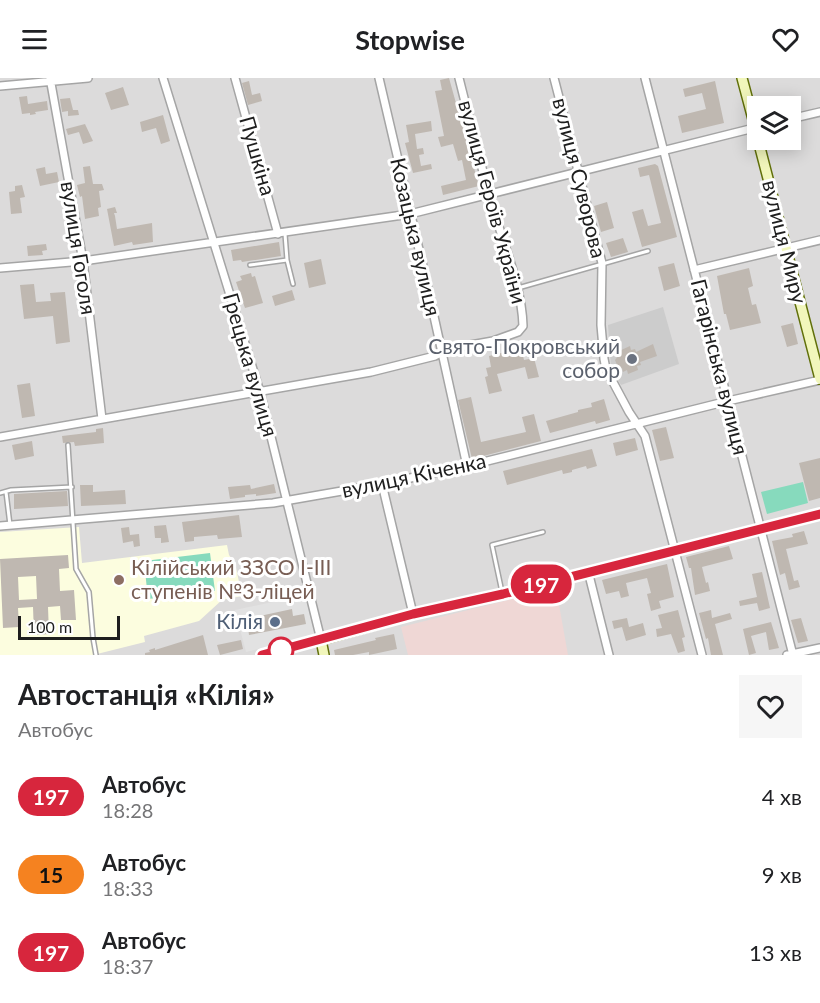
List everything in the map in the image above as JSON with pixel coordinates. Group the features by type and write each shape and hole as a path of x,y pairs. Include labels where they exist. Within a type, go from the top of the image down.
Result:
{"main road":[{"name":"вулиця Миру","path":"742,78 747,96"},
{"name":"вулиця Миру","path":"761,150 820,380"},
{"path":"321,640 413,614 503,594 820,514"},
{"name":"Грецька вулиця","path":"321,640 324,655"}],"street":[{"path":"0,86 50,79 88,78"},
{"name":"Грецька вулиця","path":"164,78 260,392 321,640"},
{"name":"Пушкіна","path":"235,78 281,234"},
{"name":"Козацька вулиця","path":"379,78 466,466"},
{"name":"вулиця Героїв України","path":"441,353 448,349 493,341 518,332 523,326 517,288 489,194 459,78"},
{"name":"вулиця Суворова","path":"554,78 602,263 601,325 606,369 645,436 702,655"},
{"name":"Гагарінська вулиця","path":"645,78 791,655"},
{"name":"вулиця Гоголя","path":"50,79 83,261 102,419"},
{"path":"801,116 820,112"},
{"path":"0,268 83,261 410,214 663,151 747,135"},
{"path":"694,270 820,240"},
{"path":"0,437 371,372 441,353"},
{"name":"вулиця Кіченка","path":"0,526 287,501 466,466 820,380"},
{"path":"382,484 413,614"},
{"path":"588,571 609,655"},
{"path":"262,655 321,640"},
{"path":"791,655 820,648"}],"lane":[{"path":"281,234 293,284"},
{"path":"517,288 648,251"},
{"path":"250,265 287,260"},
{"path":"68,445 76,568 89,592 96,655"},
{"path":"0,493 72,487"},
{"path":"6,492 10,525"},
{"path":"503,594 492,545 543,532"}],"shaded area":[{"path":"0,78 820,78 820,655 0,655"},
{"path":"663,307 679,364 621,385 611,367 608,325"},
{"name":"Кілійський ЗЗСО І-ІІІ ступенів №3-ліцей","path":"79,527 82,563 227,545 229,555 235,563 242,596 222,600 199,621 144,636 145,642 93,655 0,655 0,532"},
{"path":"556,588 568,655 408,655 401,627"},
{"name":"Кілія","path":"305,595 315,635 246,652 235,610"}],"green space":[{"path":"803,482 808,503 767,514 761,492"},
{"path":"210,553 215,591 148,599 144,561"}],"building":[{"path":"449,78 479,186 443,195 441,186 466,180 462,160 458,161 453,144 441,147 438,137 444,136 435,91 442,90 440,80"},
{"path":"249,81 252,95 260,93 262,101 248,105 242,83"},
{"path":"715,81 724,123 682,133 678,116 706,109 702,93 685,97 683,89"},
{"path":"123,87 129,105 111,110 105,93"},
{"path":"27,96 28,104 47,101 48,110 30,115 30,113 22,114 19,97"},
{"path":"70,98 73,110 78,110 79,115 68,116 68,111 62,112 60,99"},
{"path":"163,115 170,141 161,144 156,128 142,132 140,122"},
{"path":"431,121 432,131 415,134 417,149 423,148 424,154 419,155 421,166 431,164 432,169 413,173 405,143 409,142 406,125"},
{"path":"85,124 93,141 83,144 79,132 68,135 66,129"},
{"path":"655,164 658,166 677,237 642,247 632,212 643,209 648,226 661,223 649,175 640,177 638,168"},
{"path":"90,166 93,184 102,184 104,190 99,191 101,207 98,208 99,216 85,219 82,196 80,197 77,185 85,183 83,167"},
{"path":"45,167 46,174 57,172 59,182 40,186 36,169"},
{"path":"22,185 25,197 20,198 22,213 11,214 9,192 15,191 15,186"},
{"path":"607,202 614,228 601,232 594,206"},
{"path":"115,207 117,229 152,223 153,242 133,245 132,242 114,246 107,209"},
{"path":"623,238 628,252 611,257 606,243"},
{"path":"279,242 281,256 242,262 241,260 233,261 231,250"},
{"path":"46,244 47,250 42,251 43,255 28,256 27,246"},
{"path":"321,259 326,284 309,288 304,263"},
{"path":"674,263 680,286 664,291 658,267"},
{"path":"749,268 753,286 748,288 752,305 756,304 761,323 730,330 726,314 724,314 717,276"},
{"path":"251,273 252,277 255,276 263,303 245,308 236,282 242,280 240,276"},
{"path":"34,284 36,302 51,301 50,293 65,292 70,342 56,344 53,316 24,319 20,285"},
{"path":"292,290 295,300 275,306 272,296"},
{"path":"793,323 798,344 787,347 781,326"},
{"name":"Свято-Покровський собор","path":"653,344 657,356 640,362 641,365 637,366 638,370 628,374 627,370 623,372 622,368 619,370 615,360 620,354 619,351 630,346 631,350 635,349 636,352"},
{"path":"521,348 524,360 534,358 539,377 528,379 525,367 497,374 502,391 489,394 485,377 488,376 486,368 491,367 489,356"},
{"path":"30,383 35,416 22,418 17,385"},
{"path":"471,397 481,442 526,432 522,417 534,414 541,441 472,459 458,400"},
{"path":"604,399 610,420 596,424 595,421 550,433 546,421 592,407 591,403"},
{"path":"666,427 674,458 660,461 652,430"},
{"path":"103,428 104,443 75,446 74,442 63,443 62,436 96,432 96,429"},
{"path":"635,438 638,450 616,456 613,443"},
{"path":"32,441 34,456 15,460 12,445"},
{"path":"592,449 597,466 587,469 586,466 563,474 562,470 507,485 503,471"},
{"path":"820,458 820,498 809,501 799,463"},
{"path":"274,484 276,493 245,495 245,497 230,499 228,487 250,485 251,489"},
{"path":"80,485 93,485 93,492 125,490 126,504 81,506"},
{"path":"67,491 68,506 14,509 14,494"},
{"path":"239,515 242,537 218,539 217,535 194,537 194,541 185,542 182,522"},
{"path":"166,525 169,542 161,543 161,538 155,538 154,526"},
{"path":"129,527 130,535 139,534 140,546 134,547 133,541 123,543 121,528"},
{"path":"804,531 808,544 786,549 794,581 798,580 800,587 789,590 785,573 780,575 772,541 793,537 792,534"},
{"path":"729,546 733,559 702,567 710,591 695,595 691,568 689,568 686,557"},
{"path":"68,555 69,568 59,569 60,591 74,590 76,620 61,620 60,606 48,607 49,634 34,635 33,607 18,608 19,627 3,628 0,559","holes":["36,576 37,599 19,600 18,577"]},
{"path":"667,564 674,597 659,601 661,608 651,611 647,594 651,593 647,578 626,583 629,596 621,598 619,591 606,594 602,580"},
{"path":"762,572 770,608 759,611 757,603 740,606 739,601 757,597 752,574"},
{"path":"292,609 293,616 304,614 306,624 249,635 248,627 252,626 250,618"},
{"path":"678,610 685,637 682,638 685,651 678,653 671,634 657,637 656,629 662,628 658,615"},
{"path":"711,610 712,618 730,613 732,619 715,624 723,655 711,655 699,613"},
{"path":"627,618 629,627 643,623 646,635 626,641 622,627 614,629 612,621"},
{"path":"801,618 808,641 798,643 791,620"},
{"path":"771,622 779,648 769,650 766,632 751,636 756,653 749,655 743,629"},
{"path":"394,634 397,649 369,655 369,652 335,655 334,650"},
{"path":"203,635 208,655 145,655 150,652 149,650"},
{"path":"241,640 243,649 220,655 217,645"}],"bus line":[{"name":"197","path":"262,655 413,614 503,594 820,514"}],"place":[{"name":"Свято-Покровський собор","path":"632,359"},
{"name":"Кілійський ЗЗСО І-ІІІ ступенів №3-ліцей","path":"119,580"},
{"name":"Кілія","path":"275,622"}]}
